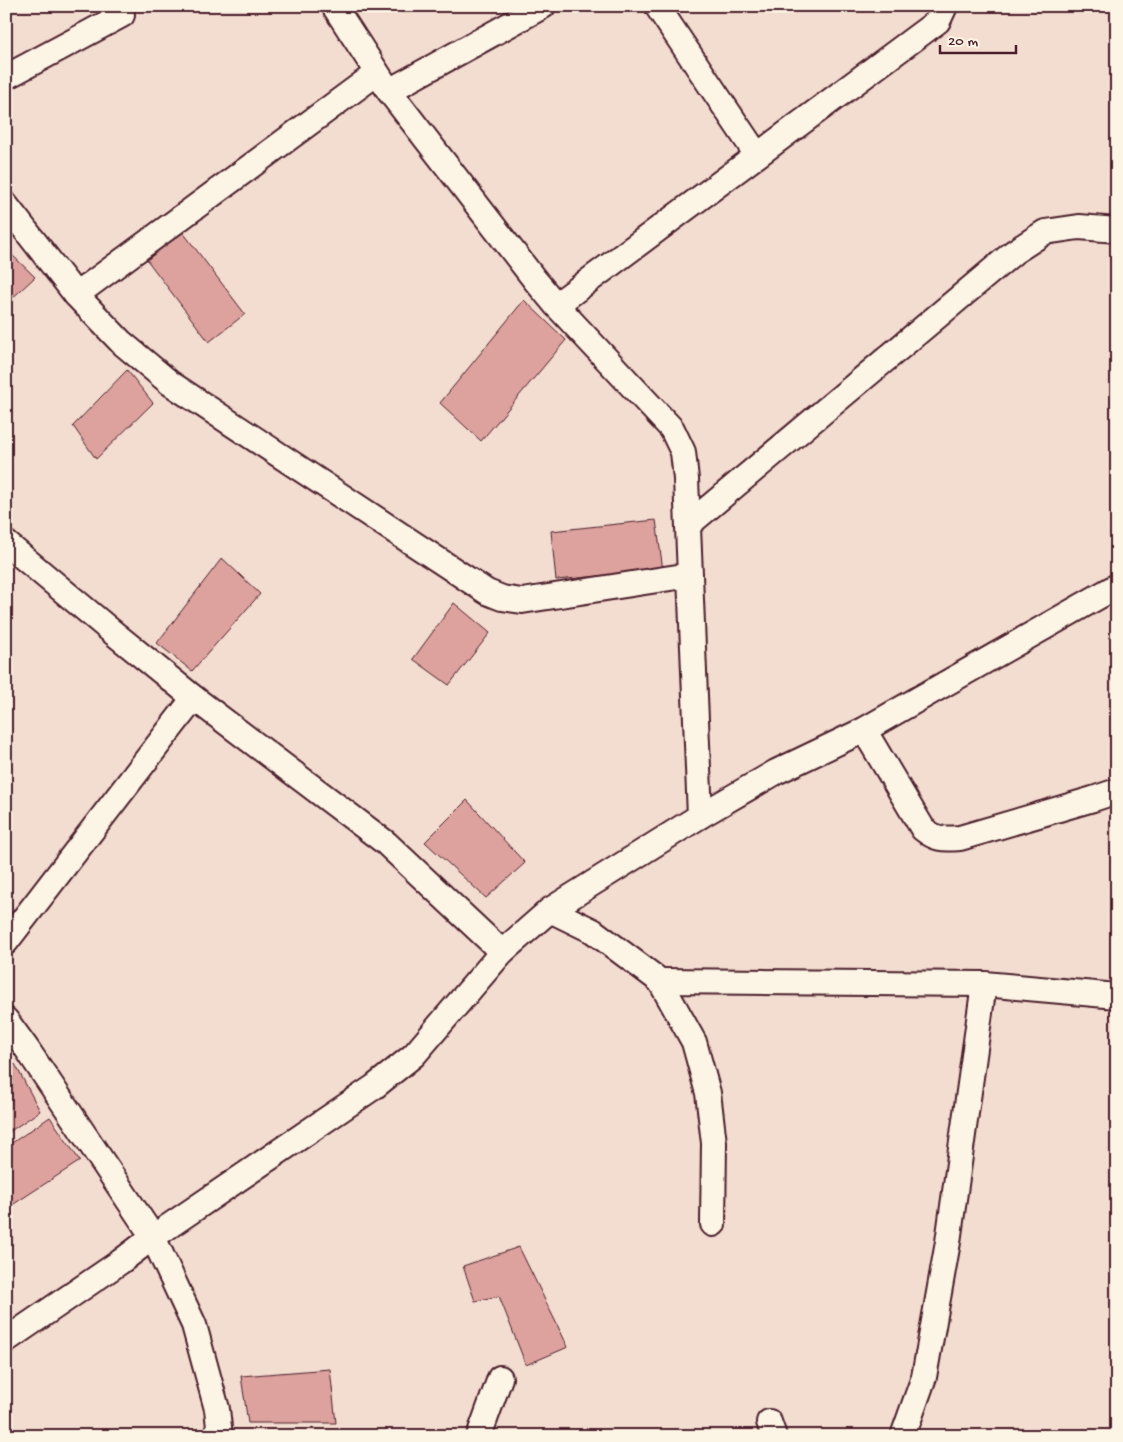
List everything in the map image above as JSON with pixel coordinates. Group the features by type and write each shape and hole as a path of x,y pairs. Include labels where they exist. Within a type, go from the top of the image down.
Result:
{"street":[{"path":"334,6 383,82 535,280 672,429 683,452 686,479 700,816"},
{"path":"76,296 383,82 542,6"},
{"path":"658,6 757,155"},
{"path":"556,305 938,21 946,6"},
{"path":"6,77 122,15"},
{"path":"6,205 76,296 121,342 170,383 487,592 502,598 522,601 690,575"},
{"path":"688,525 1014,252 1046,232 1079,227 1117,230"},
{"path":"6,543 194,698 386,843 502,952"},
{"path":"6,1340 120,1262 153,1237 374,1087 414,1055 502,952 550,910 700,816 776,772 864,730 1117,586"},
{"path":"6,942 194,698"},
{"path":"864,730 923,829 932,836 942,839 960,838 1093,800 1117,791"},
{"path":"550,910 593,931 660,981 694,1042 708,1093 714,1143 714,1224"},
{"path":"660,981 984,984 1117,996"},
{"path":"903,1436 924,1377 948,1242 984,984"},
{"path":"6,1020 28,1049 153,1237 194,1325 217,1409 220,1436"},
{"path":"480,1436 500,1378"}],"building":[{"path":"182,231 245,314 209,342 147,260"},
{"path":"9,252 35,277 6,304 6,254"},
{"path":"524,300 566,340 481,441 440,403"},
{"path":"127,370 153,403 96,459 73,426"},
{"path":"656,520 663,570 556,580 551,531"},
{"path":"222,558 260,594 192,671 157,643"},
{"path":"454,603 490,633 449,685 413,659"},
{"path":"467,800 525,863 486,898 425,842"},
{"path":"15,1064 40,1111 6,1134 6,1069"},
{"path":"50,1117 80,1161 6,1209 6,1147"},
{"path":"519,1247 568,1347 526,1365 499,1296 475,1301 463,1266"},
{"path":"330,1369 336,1423 248,1423 241,1376"}]}
